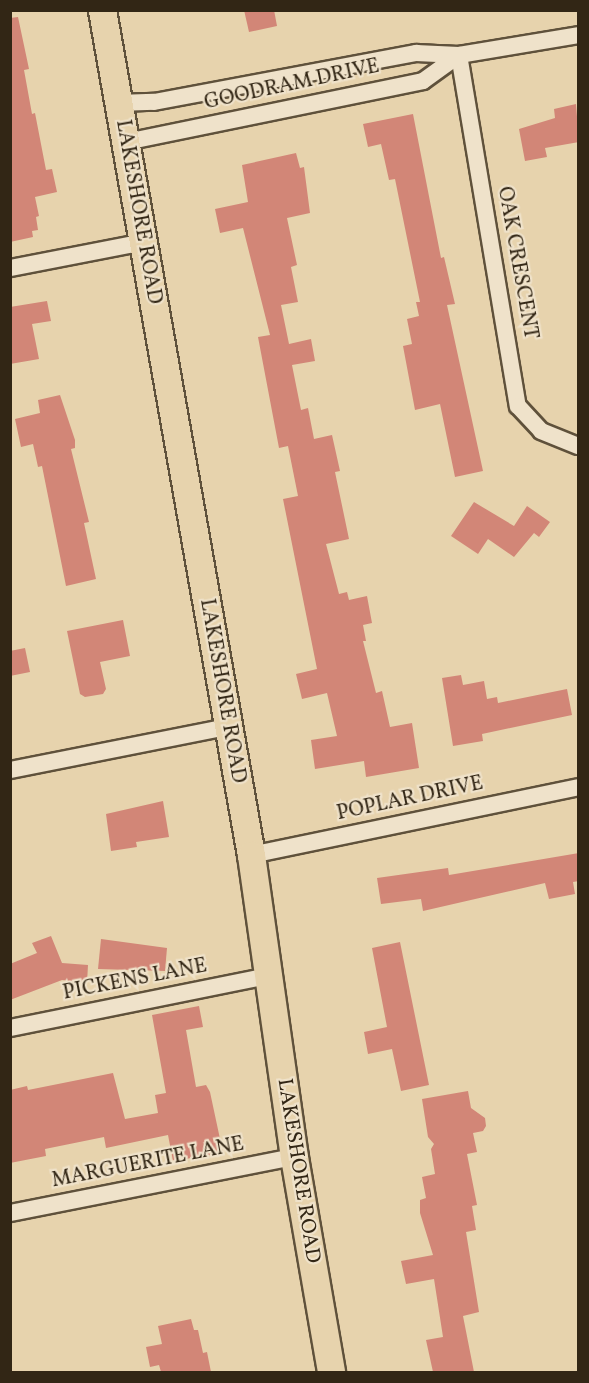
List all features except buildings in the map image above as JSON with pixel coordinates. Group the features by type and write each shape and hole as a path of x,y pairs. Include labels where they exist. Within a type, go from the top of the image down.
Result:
{"main road":[{"name":"LAKESHORE ROAD","path":"102,10 251,855 294,1157 331,1372"}],"street":[{"name":"GOODRAM DRIVE","path":"118,103 154,102 416,53 459,55 579,35"},
{"name":"GOODRAM DRIVE","path":"126,142 423,81 459,55"},
{"name":"OAK CRESCENT","path":"459,55 518,406 541,431 579,446"},
{"path":"10,268 144,242"},
{"path":"10,770 227,727"},
{"name":"POPLAR DRIVE","path":"251,855 579,787"},
{"name":"PICKENS LANE","path":"10,1028 269,976"},
{"name":"MARGUERITE LANE","path":"10,1213 294,1157"}]}
